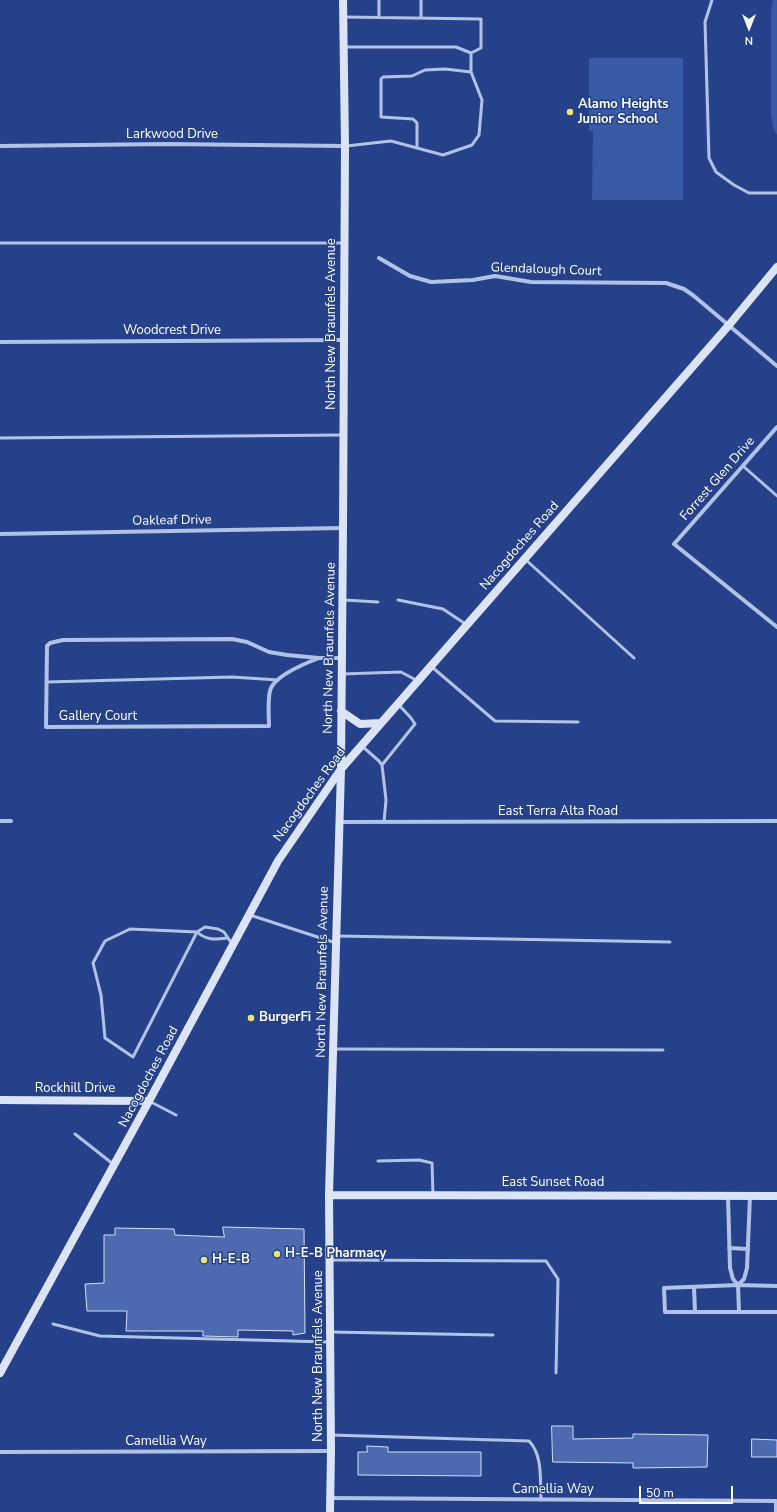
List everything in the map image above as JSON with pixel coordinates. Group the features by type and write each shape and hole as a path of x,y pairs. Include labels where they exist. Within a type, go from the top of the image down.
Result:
{"street":[{"name":"North New Braunfels Avenue","path":"330,1512 331,1435 329,1195 341,769 344,243 343,0"},
{"name":"Larkwood Drive","path":"0,146 166,144 344,146"},
{"name":"Glendalough Court","path":"378,258 410,276 431,282 474,280 495,276 531,282 666,283 684,289 694,296 777,366"},
{"name":"Nacogdoches Road","path":"0,1373 150,1101 278,861 341,769 729,325 777,267"},
{"name":"Woodcrest Drive","path":"0,342 343,340"},
{"name":"Forrest Glen Drive","path":"777,427 674,544 777,627"},
{"name":"Oakleaf Drive","path":"0,534 343,528"},
{"name":"Gallery Court","path":"319,658 306,663 271,686 269,693 269,726 46,727 47,646 50,643 63,640 232,639 247,642 270,652 319,658 341,658"},
{"path":"341,711 360,724 381,722"},
{"path":"0,821 11,821"},
{"name":"East Terra Alta Road","path":"339,822 777,821"},
{"name":"Rockhill Drive","path":"0,1100 150,1101"},
{"name":"East Sunset Road","path":"329,1195 777,1196"},
{"path":"728,1196 730,1268 733,1279 738,1286 739,1312"},
{"path":"738,1286 744,1279 747,1268 750,1196"},
{"path":"729,1248 748,1249"},
{"path":"777,1286 664,1288 665,1312 777,1312"},
{"path":"694,1287 695,1312"},
{"name":"Camellia Way","path":"0,1452 331,1451"},
{"name":"Camellia Way","path":"330,1498 776,1501 776,1512"}],"lane":[{"path":"378,17 379,0"},
{"path":"421,0 421,18"},
{"path":"712,0 704,22 710,158 716,172 749,193 777,193"},
{"path":"343,17 481,19 481,48 471,53 456,47 343,47"},
{"path":"344,146 391,141 443,155 472,145 479,135 482,100 471,72 471,53"},
{"path":"417,148 417,123 413,119 381,118 380,79 383,77 412,76 425,70 445,69 471,72"},
{"path":"0,243 344,243"},
{"path":"0,438 343,435"},
{"path":"742,466 777,496"},
{"path":"525,559 634,658"},
{"path":"342,600 378,602"},
{"path":"398,600 443,609 467,625"},
{"path":"431,666 495,721 578,722"},
{"path":"341,674 401,672 418,681"},
{"path":"47,682 232,677 278,680"},
{"path":"382,765 415,724 398,704"},
{"path":"362,746 379,760 382,765 386,800 384,822"},
{"path":"249,914 336,939 670,942"},
{"path":"227,938 217,940 203,938 197,932 130,929 104,940 93,963 101,995 105,1038 133,1057 197,932 205,927 218,929 224,932 233,945"},
{"path":"333,1049 663,1050"},
{"path":"150,1101 176,1115"},
{"path":"75,1134 114,1165"},
{"path":"378,1161 419,1160 432,1163 433,1195"},
{"path":"330,1260 546,1261 558,1279 556,1372"},
{"path":"53,1324 100,1336 330,1342"},
{"path":"330,1332 493,1334"},
{"path":"331,1435 529,1441 534,1446 539,1464 540,1500"}],"shaded area":[{"path":"773,0 777,0 777,135 773,127 771,114 771,13"},
{"path":"589,58 683,58 683,200 592,200 593,131 589,131"}],"building":[{"name":"H-E-B","path":"223,1227 304,1229 305,1333 293,1335 293,1331 238,1330 238,1337 203,1336 203,1331 126,1331 127,1311 87,1311 85,1284 104,1283 104,1235 115,1235 115,1228 174,1229 175,1235 224,1237"},
{"path":"552,1426 573,1426 573,1439 633,1438 633,1434 708,1435 707,1467 633,1468 633,1463 553,1462"},
{"path":"752,1439 777,1440 777,1457 752,1457"},
{"path":"367,1446 388,1447 388,1452 481,1452 481,1476 358,1475 358,1452 367,1452"}],"place":[{"name":"Alamo Heights Junior School","path":"570,112"},
{"name":"BurgerFi","path":"251,1018"},
{"name":"H-E-B Pharmacy","path":"277,1254"},
{"name":"H-E-B","path":"204,1260"}]}
